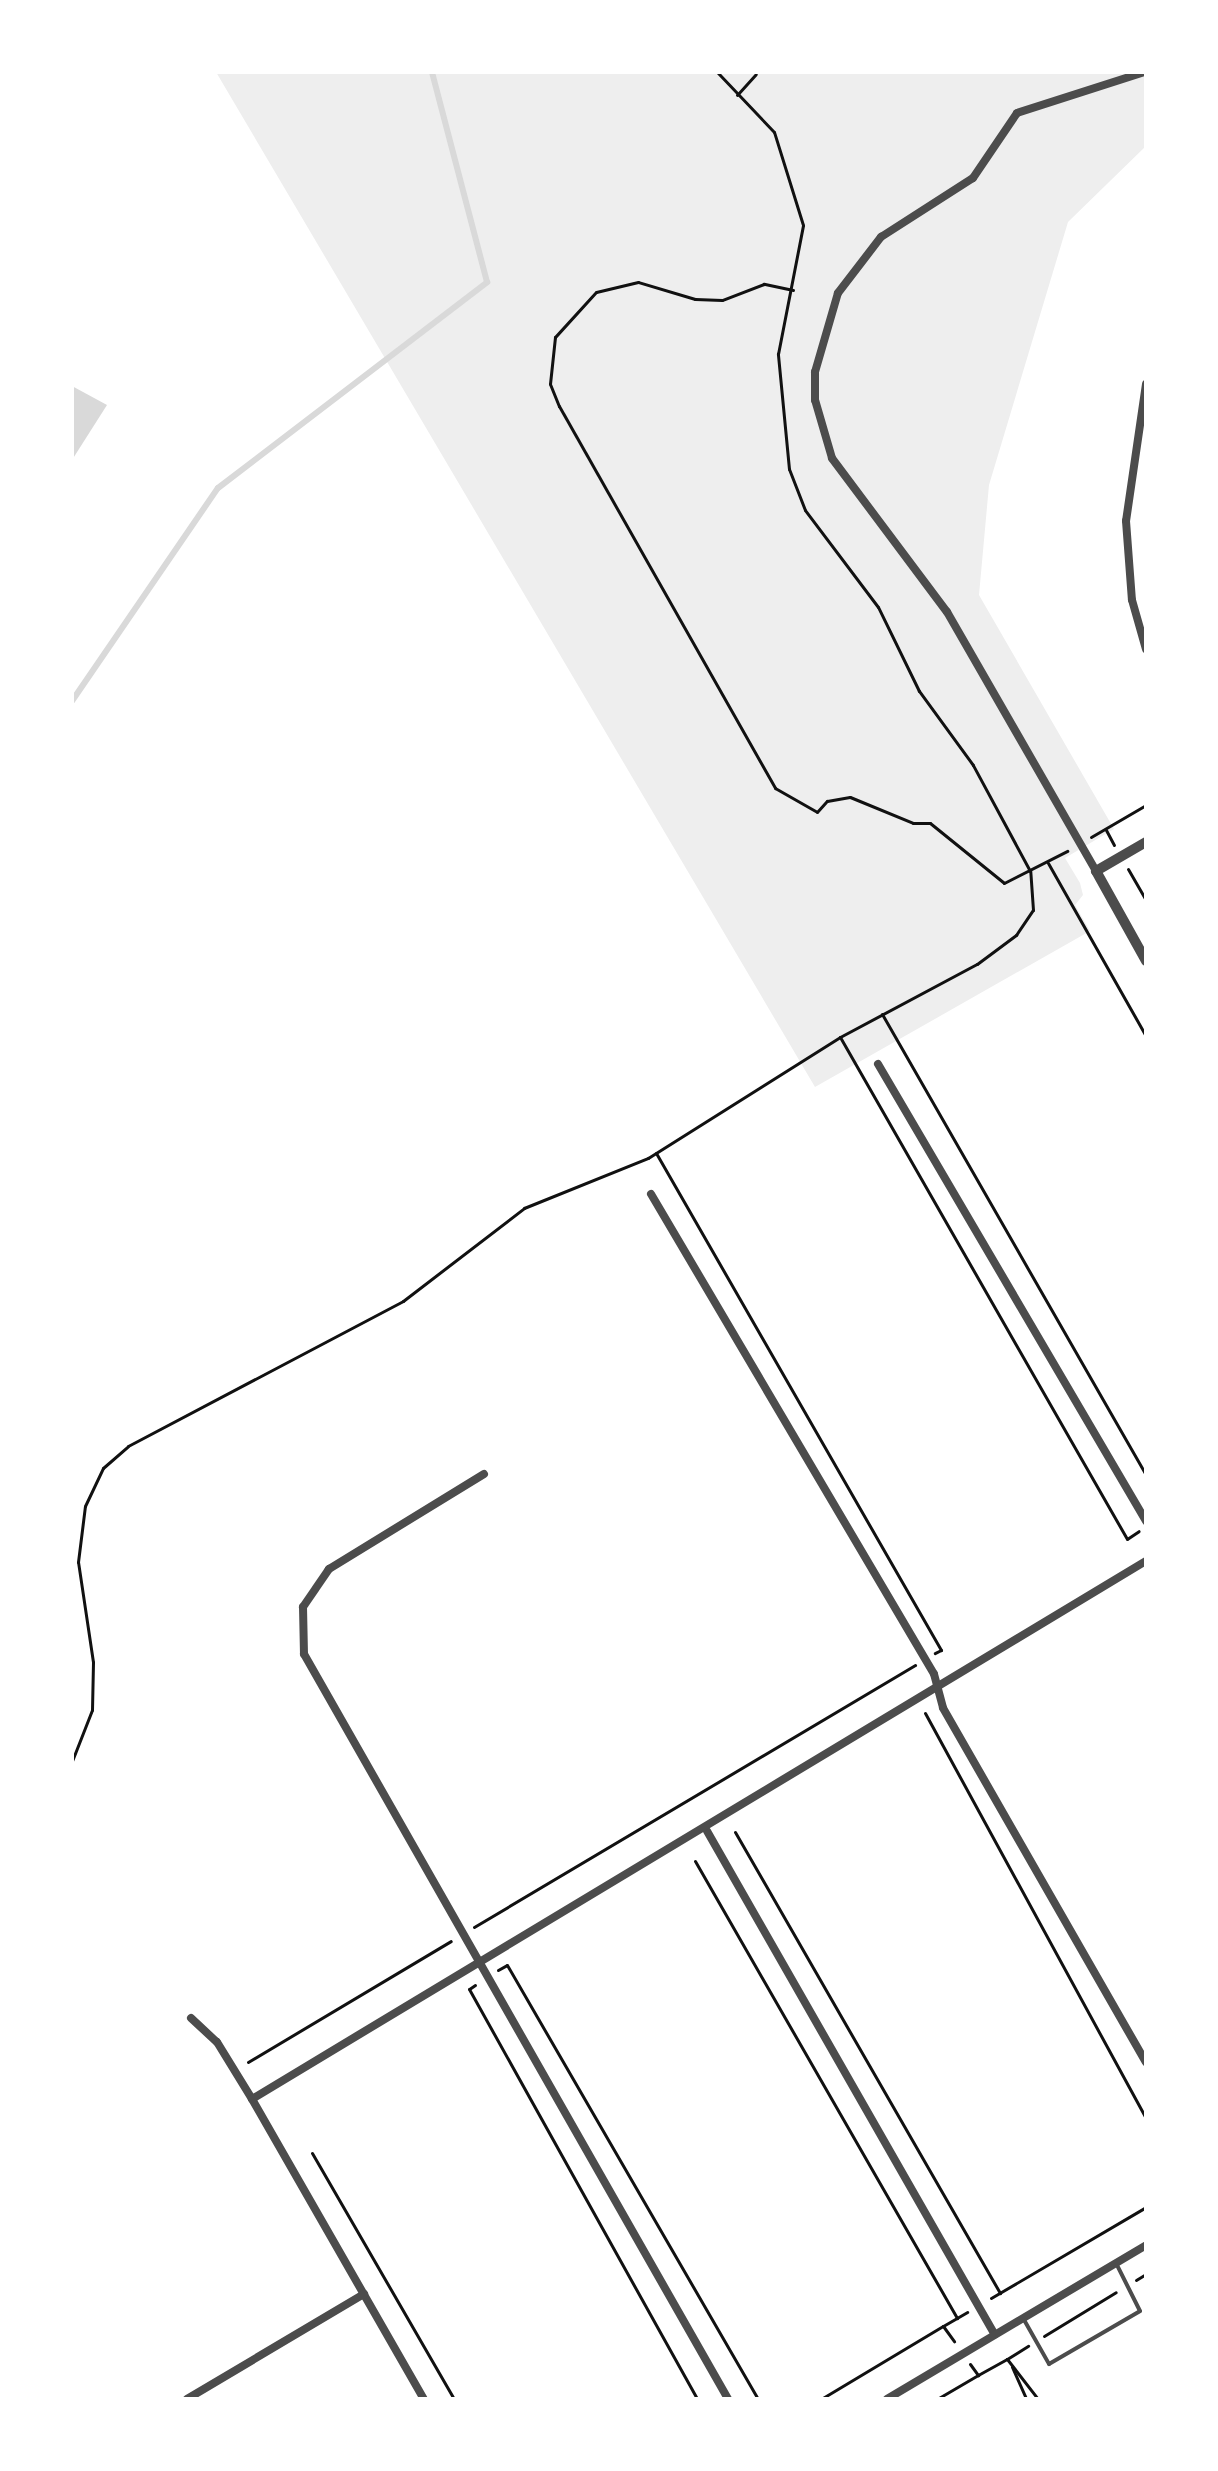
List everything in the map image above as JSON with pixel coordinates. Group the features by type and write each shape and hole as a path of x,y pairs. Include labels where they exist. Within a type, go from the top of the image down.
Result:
{"street":[{"path":"1145,72 1017,113 967,184 881,237 838,293 815,372 815,400 832,458 947,612 1146,961"},
{"path":"1146,384 1126,521 1132,600 1146,649"},
{"path":"1096,871 1146,842"},
{"path":"878,1064 1146,1521"},
{"path":"651,1194 925,1659 1146,2062"},
{"path":"484,1474 329,1569 303,1607 304,1654 728,2399"},
{"path":"252,2099 707,1831 1146,1561"},
{"path":"707,1831 995,2335"},
{"path":"191,2018 217,2042 252,2099 424,2399"},
{"path":"887,2399 1146,2245"},
{"path":"187,2399 364,2294"}],"lane":[{"path":"1023,2318 1049,2364 1140,2311 1116,2263"}],"path":[{"path":"72,1761 92,1710 93,1662 78,1562 85,1506 103,1468 128,1446 403,1301 524,1208 607,1180 656,1153 840,1037 1016,935 1033,910 1030,871 973,765 919,691 878,607 805,510 778,410 778,354 793,290 803,225 788,165 774,132 717,72"},
{"path":"739,72 757,73"},
{"path":"737,95 757,73"},
{"path":"793,290 764,284 722,300 695,299 638,282 596,292 555,337 550,384 559,406 775,788 817,812 827,801 850,797 913,823 930,823 1004,883 1048,863 1146,805"},
{"path":"1048,863 1146,1036"},
{"path":"882,1014 1146,1475"},
{"path":"840,1037 1127,1539 1146,1527"},
{"path":"248,2062 941,1650 656,1153"},
{"path":"925,1713 1146,2118"},
{"path":"735,1832 1000,2293"},
{"path":"695,1861 957,2318"},
{"path":"312,2153 454,2399"},
{"path":"821,2399 1146,2207"},
{"path":"937,2399 1146,2274"},
{"path":"943,2326 953,2340"},
{"path":"1007,2359 1038,2399"},
{"path":"970,2364 978,2375"},
{"path":"1012,2367 1026,2399"}],"shaded area":[{"path":"216,72 1146,72 1146,146 1068,222 989,485 979,595 1114,829 1065,858 1080,883 1083,895 1075,905 1090,931 815,1087"},
{"path":"72,386 107,405 72,460"}],"waterway":[{"path":"72,701 218,488 487,282 432,72"}]}
